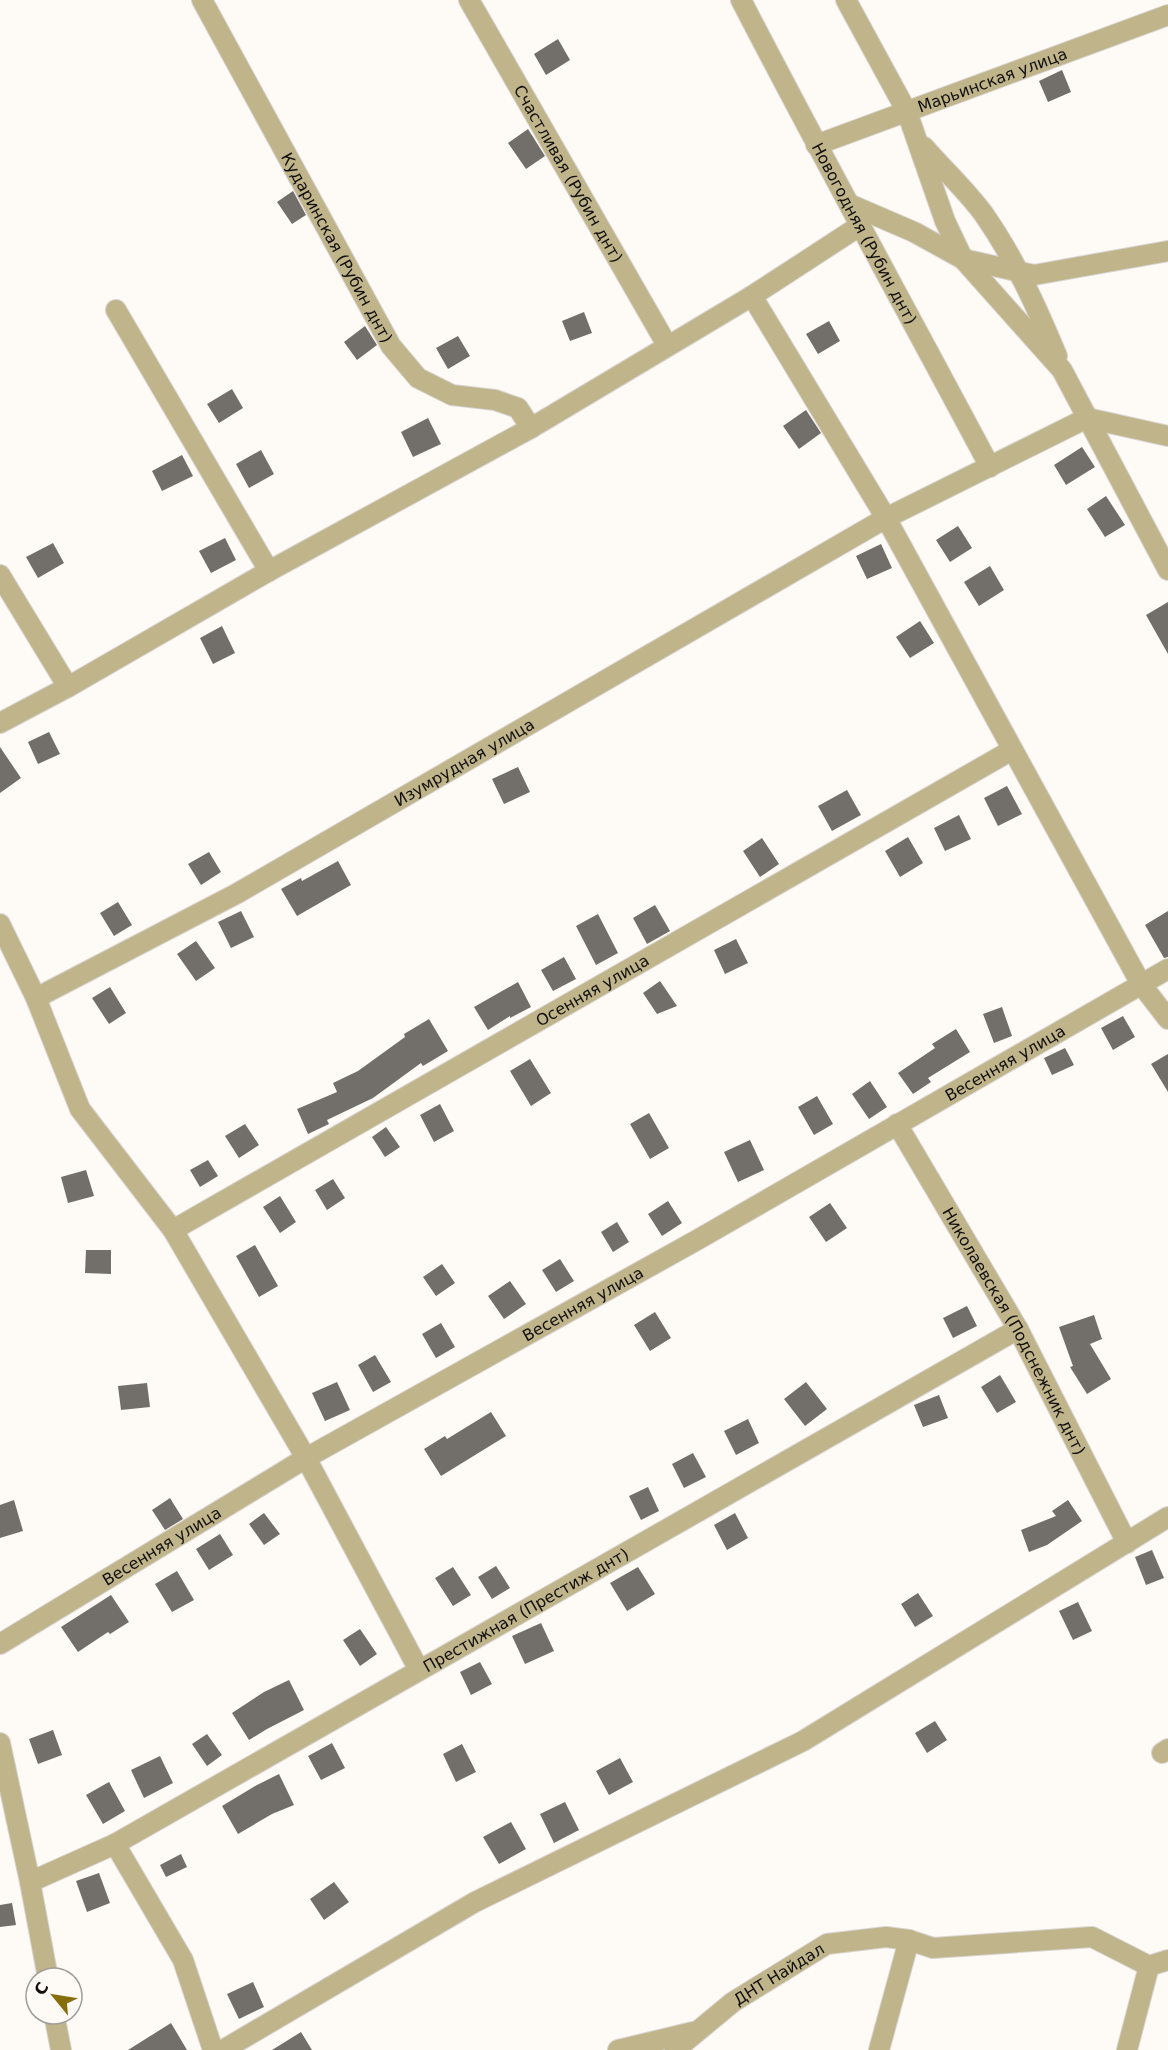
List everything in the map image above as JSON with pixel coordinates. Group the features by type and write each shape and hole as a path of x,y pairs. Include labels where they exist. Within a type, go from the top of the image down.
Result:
{"street":[{"name":"Кударинская (Рубин днт)","path":"202,0 391,346 418,378 452,395 495,400 518,408 531,428"},
{"name":"Счастливая (Рубин днт)","path":"469,0 668,345"},
{"name":"Новогодняя (Рубин днт)","path":"741,0 990,467"},
{"path":"846,0 907,112 945,221 963,259 1062,370"},
{"name":"Марьинская улица","path":"816,144 1168,15"},
{"path":"917,140 984,215 1018,272 1040,314 1062,370 1168,570"},
{"path":"849,204 914,232 963,259 1034,275 1168,251"},
{"path":"0,723 68,687 269,571 531,428 752,296 861,225"},
{"path":"752,296 886,518 1141,984 1168,1019"},
{"path":"116,310 269,571"},
{"path":"1088,418 1168,436"},
{"name":"Изумрудная улица","path":"36,998 236,894 886,518 1088,418"},
{"path":"0,574 68,687"},
{"name":"Осенняя улица","path":"173,1230 1012,750"},
{"path":"0,924 36,998 80,1109 173,1230 306,1458 419,1670"},
{"name":"Весенняя улица","path":"0,1644 306,1458 697,1240 1168,969"},
{"name":"Николаевская (Подснежник днт)","path":"897,1124 1018,1329 1127,1543"},
{"name":"Престижная (Престиж днт)","path":"30,1882 115,1844 1018,1329"},
{"path":"222,2050 475,1902 803,1741 1168,1517"},
{"path":"0,1743 46,1966"},
{"path":"115,1844 183,1960 213,2050"},
{"name":"ДНТ Найдал","path":"675,2050 733,2002 827,1944 886,1937 909,1940 933,1948 1092,1937 1159,1963"},
{"path":"879,2050 909,1940"},
{"path":"1127,2050 1159,1963"},
{"path":"56,2026 61,2050"},
{"path":"618,2050 699,2031"}],"building":[{"path":"558,39 570,60 546,75 534,54"},
{"path":"1062,70 1071,92 1048,102 1039,81"},
{"path":"528,129 545,156 526,169 508,143"},
{"path":"293,191 306,215 292,224 277,202"},
{"path":"584,312 592,333 570,341 562,321"},
{"path":"829,321 840,341 818,354 806,334"},
{"path":"365,326 377,345 357,360 344,342"},
{"path":"458,336 470,356 448,369 436,348"},
{"path":"232,389 243,408 219,423 207,404"},
{"path":"806,410 821,433 799,449 783,426"},
{"path":"428,418 441,444 413,457 401,432"},
{"path":"1082,447 1095,467 1066,485 1054,465"},
{"path":"261,450 274,474 249,488 236,464"},
{"path":"182,455 193,476 162,491 152,471"},
{"path":"1106,496 1125,525 1105,537 1087,509"},
{"path":"958,526 972,548 950,562 936,540"},
{"path":"225,538 236,560 211,573 199,551"},
{"path":"53,543 64,563 38,578 26,557"},
{"path":"881,544 892,568 867,579 856,556"},
{"path":"990,566 1004,590 979,606 964,582"},
{"path":"1168,602 1168,654 1146,615"},
{"path":"920,621 934,643 910,658 896,637"},
{"path":"222,626 235,653 213,664 200,638"},
{"path":"49,732 60,754 38,764 28,742"},
{"path":"0,747 21,778 0,793"},
{"path":"518,767 530,792 504,804 492,779"},
{"path":"1007,786 1022,814 998,826 984,798"},
{"path":"847,790 861,815 832,831 818,806"},
{"path":"959,815 971,839 945,851 934,828"},
{"path":"908,837 923,863 900,877 885,851"},
{"path":"762,838 779,864 760,877 743,851"},
{"path":"209,852 221,872 201,885 188,864"},
{"path":"338,861 351,885 297,916 281,889 301,878 302,881"},
{"path":"118,902 132,925 114,936 100,913"},
{"path":"655,905 670,931 647,944 633,918"},
{"path":"241,911 254,937 231,948 218,922"},
{"path":"1168,911 1168,957 1164,958 1145,925"},
{"path":"598,914 618,953 596,965 576,926"},
{"path":"736,939 748,963 725,974 714,950"},
{"path":"196,941 215,968 196,981 177,954"},
{"path":"564,957 576,979 553,991 541,970"},
{"path":"660,981 677,1006 657,1014 643,993"},
{"path":"518,982 531,1007 510,1018 510,1016 488,1030 474,1007"},
{"path":"110,987 126,1013 109,1024 92,998"},
{"path":"1002,1007 1012,1036 994,1043 983,1014"},
{"path":"1123,1016 1135,1037 1113,1050 1101,1028"},
{"path":"429,1019 448,1051 423,1066 421,1063 373,1098 327,1120 329,1124 308,1134 297,1109 337,1092 333,1083 358,1071 405,1037 404,1034"},
{"path":"956,1029 970,1052 928,1078 931,1082 913,1094 898,1073 935,1048 932,1044"},
{"path":"1065,1048 1074,1065 1052,1075 1044,1058"},
{"path":"1168,1054 1168,1092 1151,1064"},
{"path":"530,1059 551,1093 531,1106 510,1071"},
{"path":"870,1081 887,1107 869,1119 852,1094"},
{"path":"817,1096 833,1124 814,1135 798,1107"},
{"path":"440,1104 454,1131 434,1142 420,1115"},
{"path":"649,1113 669,1148 650,1159 630,1124"},
{"path":"245,1124 259,1145 239,1158 225,1136"},
{"path":"386,1127 400,1147 385,1157 372,1137"},
{"path":"750,1140 764,1170 738,1182 724,1152"},
{"path":"208,1160 218,1176 200,1187 190,1170"},
{"path":"86,1170 94,1196 68,1203 61,1177"},
{"path":"333,1179 345,1198 327,1210 315,1190"},
{"path":"280,1196 296,1222 280,1233 263,1207"},
{"path":"668,1201 682,1223 662,1236 648,1214"},
{"path":"830,1203 847,1228 826,1242 809,1217"},
{"path":"617,1222 629,1242 613,1252 601,1232"},
{"path":"255,1245 278,1286 259,1297 236,1256"},
{"path":"86,1250 111,1250 111,1274 85,1273"},
{"path":"560,1259 574,1281 556,1292 542,1270"},
{"path":"442,1264 455,1283 436,1296 423,1277"},
{"path":"510,1281 526,1304 504,1319 488,1296"},
{"path":"967,1306 977,1326 953,1338 943,1318"},
{"path":"655,1312 671,1338 650,1351 634,1325"},
{"path":"1094,1315 1102,1339 1090,1344 1111,1379 1087,1394 1070,1367 1073,1366 1059,1327"},
{"path":"441,1323 455,1347 436,1358 422,1334"},
{"path":"375,1355 391,1382 373,1392 358,1365"},
{"path":"1000,1375 1016,1402 997,1413 981,1387"},
{"path":"337,1382 350,1410 325,1421 312,1393"},
{"path":"806,1382 827,1409 805,1426 784,1399"},
{"path":"147,1383 150,1407 121,1410 118,1386"},
{"path":"939,1395 948,1418 923,1427 914,1405"},
{"path":"491,1412 506,1436 441,1476 424,1449 445,1436 447,1439"},
{"path":"748,1419 759,1443 736,1455 724,1431"},
{"path":"693,1453 706,1477 684,1488 672,1464"},
{"path":"648,1487 659,1511 641,1520 629,1496"},
{"path":"170,1498 183,1519 165,1530 152,1510"},
{"path":"14,1500 23,1531 0,1538 0,1505"},
{"path":"1068,1500 1082,1521 1047,1545 1029,1552 1021,1530 1056,1516 1052,1511"},
{"path":"264,1513 280,1534 264,1545 249,1524"},
{"path":"735,1513 748,1538 727,1550 714,1525"},
{"path":"220,1534 233,1555 209,1570 196,1549"},
{"path":"1152,1550 1164,1578 1146,1585 1135,1557"},
{"path":"496,1566 510,1588 492,1599 478,1577"},
{"path":"453,1567 471,1595 453,1606 435,1578"},
{"path":"638,1567 655,1594 627,1611 610,1583"},
{"path":"177,1571 194,1600 172,1612 155,1584"},
{"path":"918,1593 933,1616 915,1627 901,1604"},
{"path":"111,1595 129,1622 110,1634 108,1632 78,1652 61,1627"},
{"path":"1078,1602 1092,1631 1073,1640 1059,1611"},
{"path":"541,1623 554,1651 525,1664 512,1636"},
{"path":"360,1629 377,1654 360,1666 343,1640"},
{"path":"480,1662 492,1684 471,1695 460,1672"},
{"path":"289,1680 304,1710 249,1740 232,1713 264,1692"},
{"path":"935,1721 947,1740 927,1753 915,1733"},
{"path":"53,1730 62,1755 38,1764 29,1739"},
{"path":"207,1734 222,1755 207,1766 192,1744"},
{"path":"332,1743 345,1768 321,1780 308,1756"},
{"path":"462,1744 476,1772 456,1782 443,1754"},
{"path":"160,1756 173,1783 144,1798 131,1770"},
{"path":"620,1758 633,1782 609,1795 596,1771"},
{"path":"279,1774 294,1805 272,1814 238,1834 222,1806"},
{"path":"109,1782 125,1811 103,1824 86,1795"},
{"path":"565,1802 579,1830 554,1843 540,1814"},
{"path":"511,1822 526,1849 499,1864 483,1837"},
{"path":"181,1854 187,1867 166,1877 160,1865"},
{"path":"99,1873 110,1903 87,1912 76,1881"},
{"path":"334,1882 349,1902 324,1920 310,1899"},
{"path":"12,1903 16,1925 0,1927 0,1905"},
{"path":"253,1982 264,2007 239,2019 227,1994"},
{"path":"171,2023 187,2050 128,2050"},
{"path":"301,2032 312,2050 272,2050"}]}
